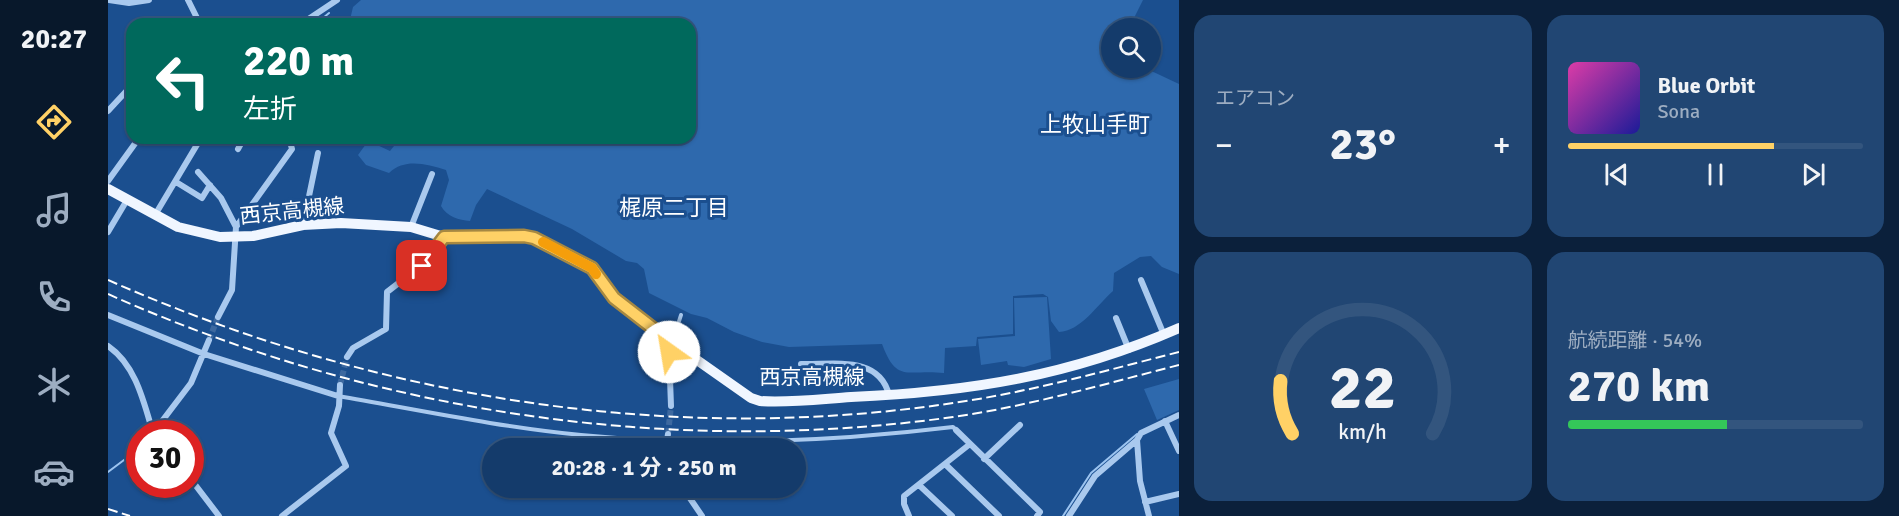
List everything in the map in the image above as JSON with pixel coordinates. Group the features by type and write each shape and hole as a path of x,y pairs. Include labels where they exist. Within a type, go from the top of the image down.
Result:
{"main road":[{"name":"西京高槻線","path":"108,189 178,226 199,232 235,232 253,236 303,225 341,223 411,227 444,237 524,236 549,244 592,268 614,298 672,343 755,400 890,395 974,387 1052,372 1129,350 1164,335 1178,332"}],"street":[{"path":"109,0 129,3 149,0"},
{"path":"188,0 197,18"},
{"path":"310,18 337,0"},
{"path":"108,111 126,92"},
{"path":"108,181 135,144"},
{"path":"155,215 198,144"},
{"path":"238,149 241,144"},
{"path":"235,232 292,149 291,144"},
{"path":"303,225 318,153"},
{"path":"198,171 221,198 235,232 232,290 218,317"},
{"path":"411,227 432,174"},
{"path":"176,182 202,198 210,185"},
{"path":"108,232 127,200"},
{"path":"347,357 353,348 386,329 387,292 422,266 444,237"},
{"path":"1141,280 1164,335"},
{"path":"108,315 204,354 338,396"},
{"path":"1116,318 1129,350"},
{"path":"163,420 190,383 209,340"},
{"path":"671,406 669,352 672,343"},
{"path":"108,346 132,375 142,395 149,420"},
{"path":"801,364 865,365 884,380 890,395"},
{"path":"282,516 346,466 331,433 339,406 340,385"},
{"path":"1069,516 1095,476 1137,440 1141,433 1179,415"},
{"path":"1165,421 1179,451"},
{"path":"984,459 1020,425"},
{"path":"956,430 1040,515"},
{"path":"1137,440 1149,516"},
{"path":"909,516 903,504 904,496 970,444"},
{"path":"945,464 999,516"},
{"path":"919,485 952,516"},
{"path":"1145,502 1179,494"},
{"path":"204,496 219,516"},
{"path":"690,498 702,516"}],"lane":[{"path":"672,343 681,315"},
{"path":"338,396 522,428 634,438"},
{"path":"806,440 953,427 956,430"}],"shaded area":[{"path":"361,0 1143,0 1134,18 1101,18 1101,78 1161,78 1161,76 1179,84 1179,274 1162,267 1151,256 1140,257 1114,273 1113,291 1082,322 1067,331 1059,332 1051,321 1048,297 1043,294 1013,296 1013,334 977,337 976,346 945,348 944,373 912,373 898,370 887,357 882,344 789,347 762,342 734,332 707,318 691,314 649,293 644,269 637,263 626,261 572,229 487,189 476,205 470,221 450,215 441,206 449,180 446,170 423,164 409,164 395,168 389,173 366,165 358,155 366,144 375,144 390,151 396,144 696,144 696,18 350,18 353,7"},
{"path":"1047,297 1051,359 1024,367 1008,365 1007,361 981,365 978,339 1015,336 1014,298"},
{"path":"1179,379 1179,410 1157,420 1144,389"}],"waterway":[{"path":"323,18 329,13"},
{"path":"1063,516 1091,473 1137,434"},
{"path":"108,472 126,458"}],"tunnel":[{"path":"209,340 218,317"},
{"path":"340,385 347,357"},
{"path":"668,434 671,406"}],"railway":[{"path":"108,280 208,321 311,355 416,382 522,401 629,414 737,418 845,415 953,403 1039,387 1179,352"},
{"path":"108,294 208,335 311,369 416,395 522,415 630,427 737,431 845,428 953,417 1039,401 1179,365"},
{"path":"108,509 130,516"}],"slow traffic":[{"path":"543,242 592,268 596,274"}],"district":[{"name":"上牧山手町","path":"1095,124"},
{"name":"梶原二丁目","path":"674,207"}],"route":[{"path":"422,266 444,237 524,236 534,238 592,268 614,298 672,343 669,352"}]}
